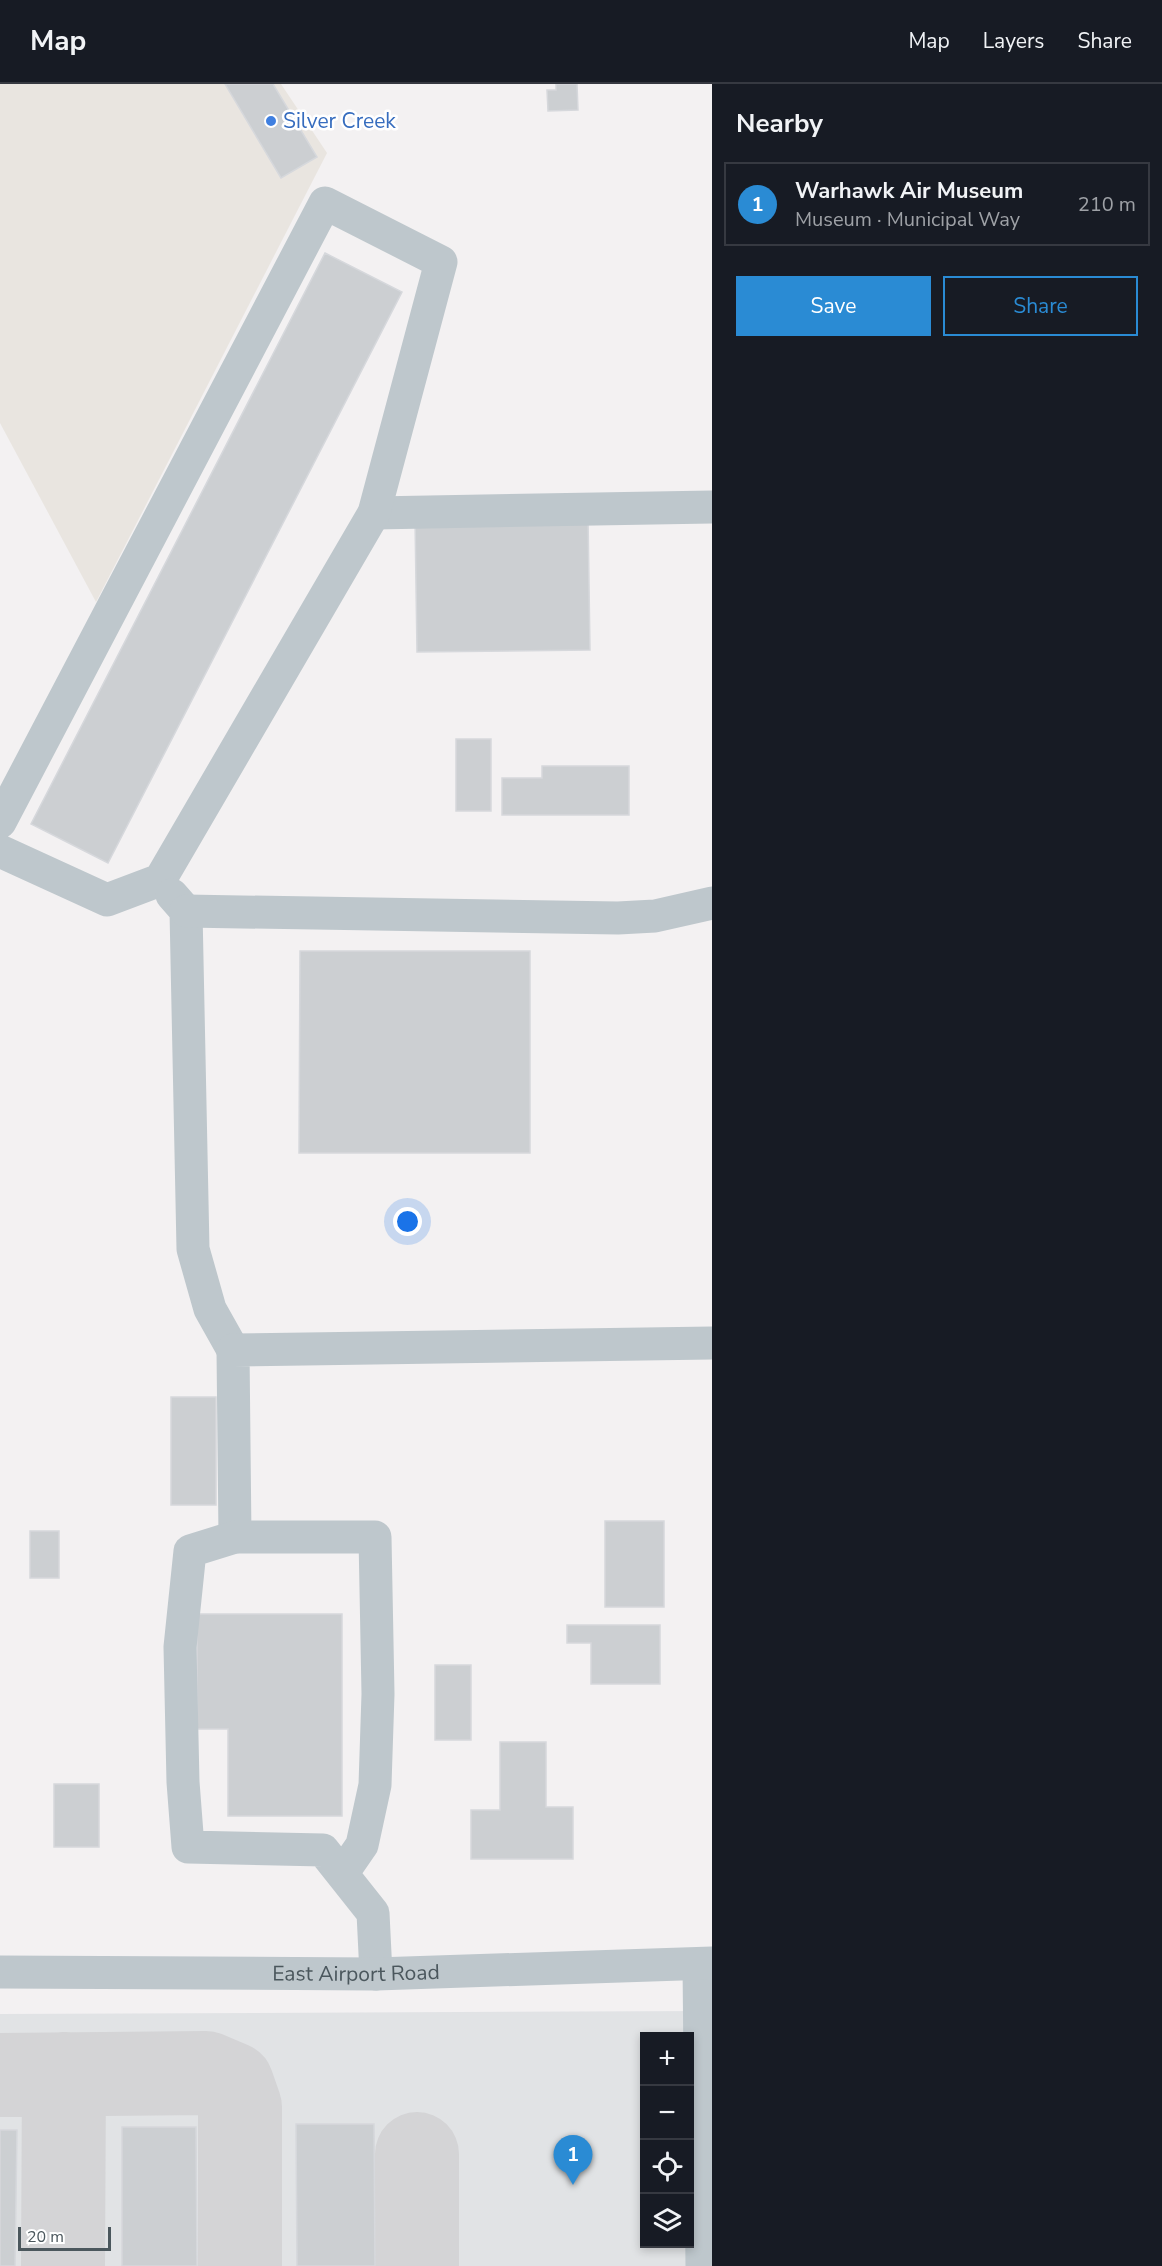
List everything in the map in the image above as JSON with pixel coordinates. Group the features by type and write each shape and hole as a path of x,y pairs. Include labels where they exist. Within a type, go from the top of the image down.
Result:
{"street":[{"path":"0,822 325,203 441,262 374,513 160,880 107,900 0,851"},
{"path":"374,513 712,507"},
{"path":"160,880 186,911 193,1249 210,1309 233,1350 234,1537"},
{"path":"186,911 618,918 655,916 712,903"},
{"path":"233,1350 712,1343"},
{"path":"342,1874 362,1845 375,1785 378,1694 375,1537 234,1537 190,1551 180,1647 183,1782 188,1847 323,1850 342,1874 373,1913 376,1974"},
{"path":"702,2266 705,1964"},
{"name":"East Airport Road","path":"0,1972 376,1974 705,1964"}],"shaded area":[{"path":"0,84 281,84 327,153 96,602 0,423"},
{"path":"712,2011 712,2266 0,2266 0,2014"}],"building":[{"name":"Silver Creek","path":"225,84 273,84 317,157 281,178"},
{"path":"556,84 577,84 578,110 548,111 547,90 556,90"},
{"path":"325,253 402,292 108,863 31,824"},
{"path":"588,516 590,650 417,652 415,519"},
{"path":"456,739 491,739 491,811 456,811"},
{"path":"542,766 629,766 629,815 502,815 502,778 542,778"},
{"path":"300,951 530,951 530,1153 299,1153"},
{"path":"171,1397 216,1397 216,1505 171,1505"},
{"path":"605,1521 664,1521 664,1607 605,1607"},
{"path":"30,1531 59,1531 59,1578 30,1578"},
{"path":"197,1614 342,1614 342,1816 228,1816 228,1729 197,1729"},
{"path":"567,1625 660,1625 660,1684 591,1684 591,1643 567,1643"},
{"path":"435,1665 471,1665 471,1740 435,1740"},
{"path":"500,1742 546,1742 546,1807 573,1807 573,1859 471,1859 471,1810 500,1810"},
{"path":"54,1784 99,1784 99,1847 54,1847"},
{"path":"296,2124 374,2124 375,2266 297,2266"},
{"path":"122,2127 196,2127 197,2266 122,2266"},
{"path":"0,2130 17,2130 15,2266 0,2266"}],"taxiway":[{"path":"0,2075 206,2073 232,2084 240,2107 240,2266"},
{"path":"63,2266 64,2074"},
{"path":"417,2154 417,2266"}],"place":[{"name":"Silver Creek","path":"271,121"},
{"name":"Warhawk Air Museum","path":"573,2185"}]}
